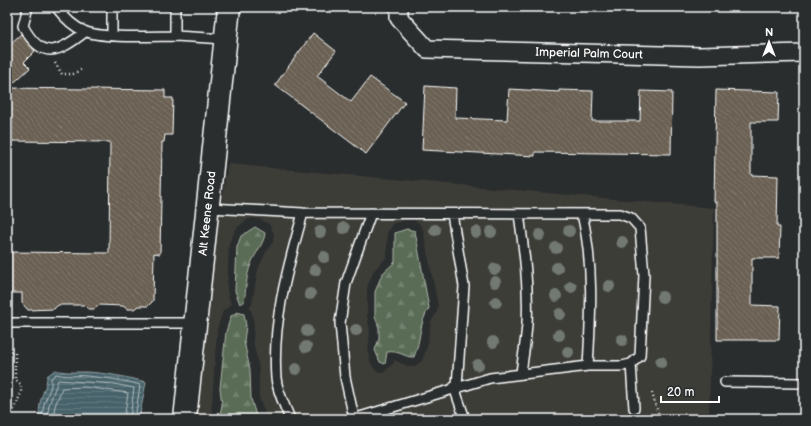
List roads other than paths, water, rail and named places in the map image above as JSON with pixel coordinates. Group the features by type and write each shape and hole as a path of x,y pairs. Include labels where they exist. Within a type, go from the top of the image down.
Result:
{"street":[{"name":"Alt Keene Road","path":"185,419 209,208 229,7"},
{"name":"Imperial Palm Court","path":"399,7 399,18 426,49 700,56 804,53"}],"lane":[{"path":"28,7 23,26 29,37 39,48 52,50 66,47 85,32"},
{"path":"56,7 76,26 85,32 112,35 175,36 226,40"},
{"path":"112,7 112,35"},
{"path":"175,7 175,36"},
{"path":"209,208 303,213 371,214 620,214 631,218 640,228 644,275 640,356 631,364 622,366 588,366 490,378 455,387 376,416 354,419 345,377 340,323 346,283 371,214"},
{"path":"290,419 276,380 276,342 282,289 303,213"},
{"path":"452,214 464,286 455,387 465,419"},
{"path":"519,214 526,261 527,289 527,324 522,373"},
{"path":"582,214 586,231 591,277 588,366"},
{"path":"7,323 196,323"},
{"path":"631,364 634,408"},
{"path":"725,382 804,383"}],"water":[{"path":"55,370 67,372 101,373 146,382 139,419 37,419 47,376"}]}
